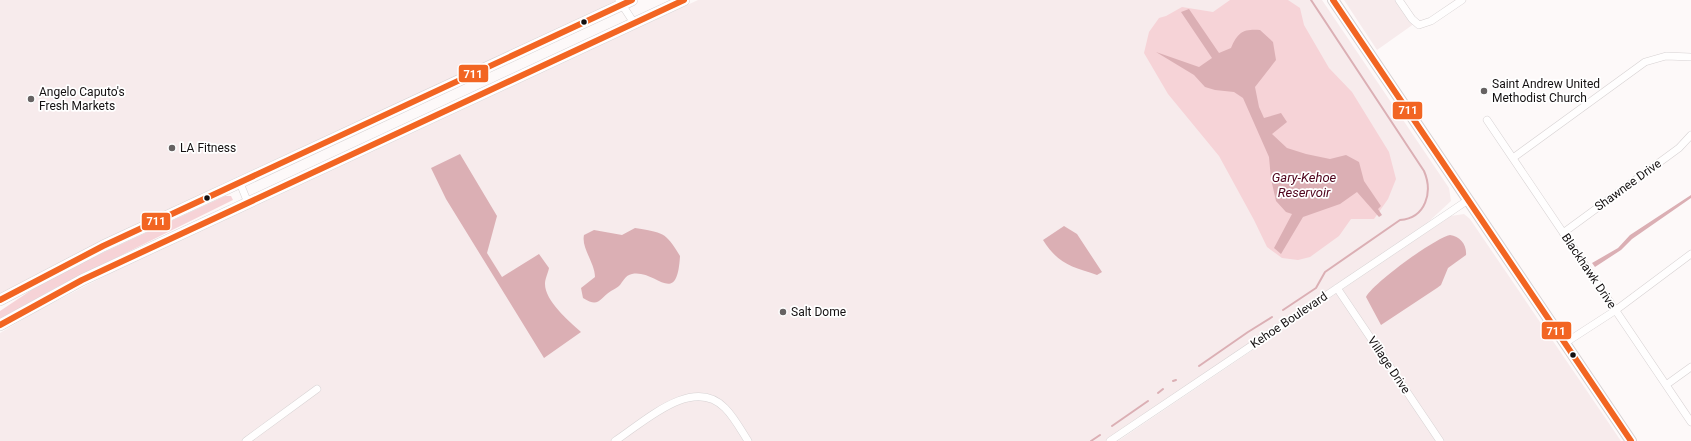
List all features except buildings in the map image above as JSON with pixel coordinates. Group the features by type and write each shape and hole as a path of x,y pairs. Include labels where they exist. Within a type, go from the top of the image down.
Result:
{"main road":[{"path":"0,325 82,280 684,0"},
{"path":"0,300 103,246 624,2"}],"street":[{"path":"1399,0 1412,19 1419,25 1431,21 1462,0"},
{"path":"1335,1 1631,441"},
{"path":"624,2 634,23"},
{"path":"1513,158 1645,62 1666,56 1691,56"},
{"name":"Blackhawk Drive","path":"1487,120 1691,422"},
{"name":"Shawnee Drive","path":"1564,233 1679,148 1691,135"},
{"path":"240,183 248,203"},
{"name":"Kehoe Boulevard","path":"1110,441 1468,200"},
{"path":"1565,343 1616,310 1691,254"},
{"name":"Village Drive","path":"1337,288 1440,441"},
{"path":"1666,385 1691,367"},
{"path":"246,441 318,389"},
{"path":"615,441 674,402 689,396 709,397 725,408 748,441"}],"shaded area":[{"path":"0,0 623,0 224,183 58,264 0,295"},
{"path":"698,0 1322,0 1449,188 1451,201 1425,225 1105,441 0,441 0,333 37,311 169,243 202,230"},
{"path":"1230,0 1288,0 1300,8 1304,25 1329,68 1352,92 1389,152 1396,179 1388,199 1374,219 1351,219 1339,236 1310,257 1298,260 1282,258 1267,247 1219,156 1168,94 1144,53 1149,32 1159,18 1166,16 1182,7 1213,12"},
{"path":"1344,0 1403,0 1418,21 1377,50"},
{"path":"225,196 231,196 233,200 57,287 0,319 0,311 33,289 85,261"},
{"path":"1464,214 1470,219 1621,441 1118,441 1451,216"}],"water":[{"name":"Gary-Kehoe Reservoir","path":"1189,9 1219,53 1231,48 1239,35 1249,30 1260,30 1273,42 1276,60 1255,87 1259,107 1264,118 1281,113 1287,122 1272,134 1287,148 1330,159 1346,155 1359,162 1364,181 1381,206 1378,209 1382,215 1379,217 1357,192 1340,204 1303,217 1281,254 1274,248 1292,214 1286,212 1276,201 1271,179 1269,157 1243,98 1234,92 1215,90 1205,87 1194,75 1156,52 1199,67 1212,58 1181,12"},
{"path":"460,154 497,216 487,253 502,277 539,254 549,268 545,284 549,297 558,310 581,332 544,358 446,199 431,168"},
{"path":"1691,195 1691,198 1632,239 1621,250 1595,267 1592,263 1618,248 1630,235"},
{"path":"1064,226 1077,234 1102,272 1097,275 1066,264 1049,248 1043,240"},
{"path":"635,228 658,232 667,237 671,242 680,256 678,272 675,280 670,284 641,274 632,274 624,279 618,287 596,302 588,301 583,298 581,288 595,277 593,266 584,245 584,235 594,230 622,235"},
{"path":"1450,235 1460,239 1464,245 1466,255 1448,268 1441,285 1381,325 1366,297 1371,290 1419,252 1442,238"}],"waterway":[{"path":"1283,310 1316,288 1325,272 1400,220 1409,218 1416,214 1425,203 1428,187 1424,171 1311,0"},
{"path":"1199,366 1272,317"},
{"path":"1158,393 1163,389"},
{"path":"1112,426 1148,401"},
{"path":"1091,441 1100,435"}],"transit line":[{"name":"711","path":"0,300 103,246 632,0"},
{"name":"711","path":"0,325 82,280 684,0"},
{"name":"711","path":"1333,0 1631,441"}],"place":[{"name":"Saint Andrew United Methodist Church","path":"1484,91"},
{"name":"Angelo Caputo's Fresh Markets","path":"31,99"},
{"name":"LA Fitness","path":"172,148"},
{"name":"Salt Dome","path":"783,312"}]}
